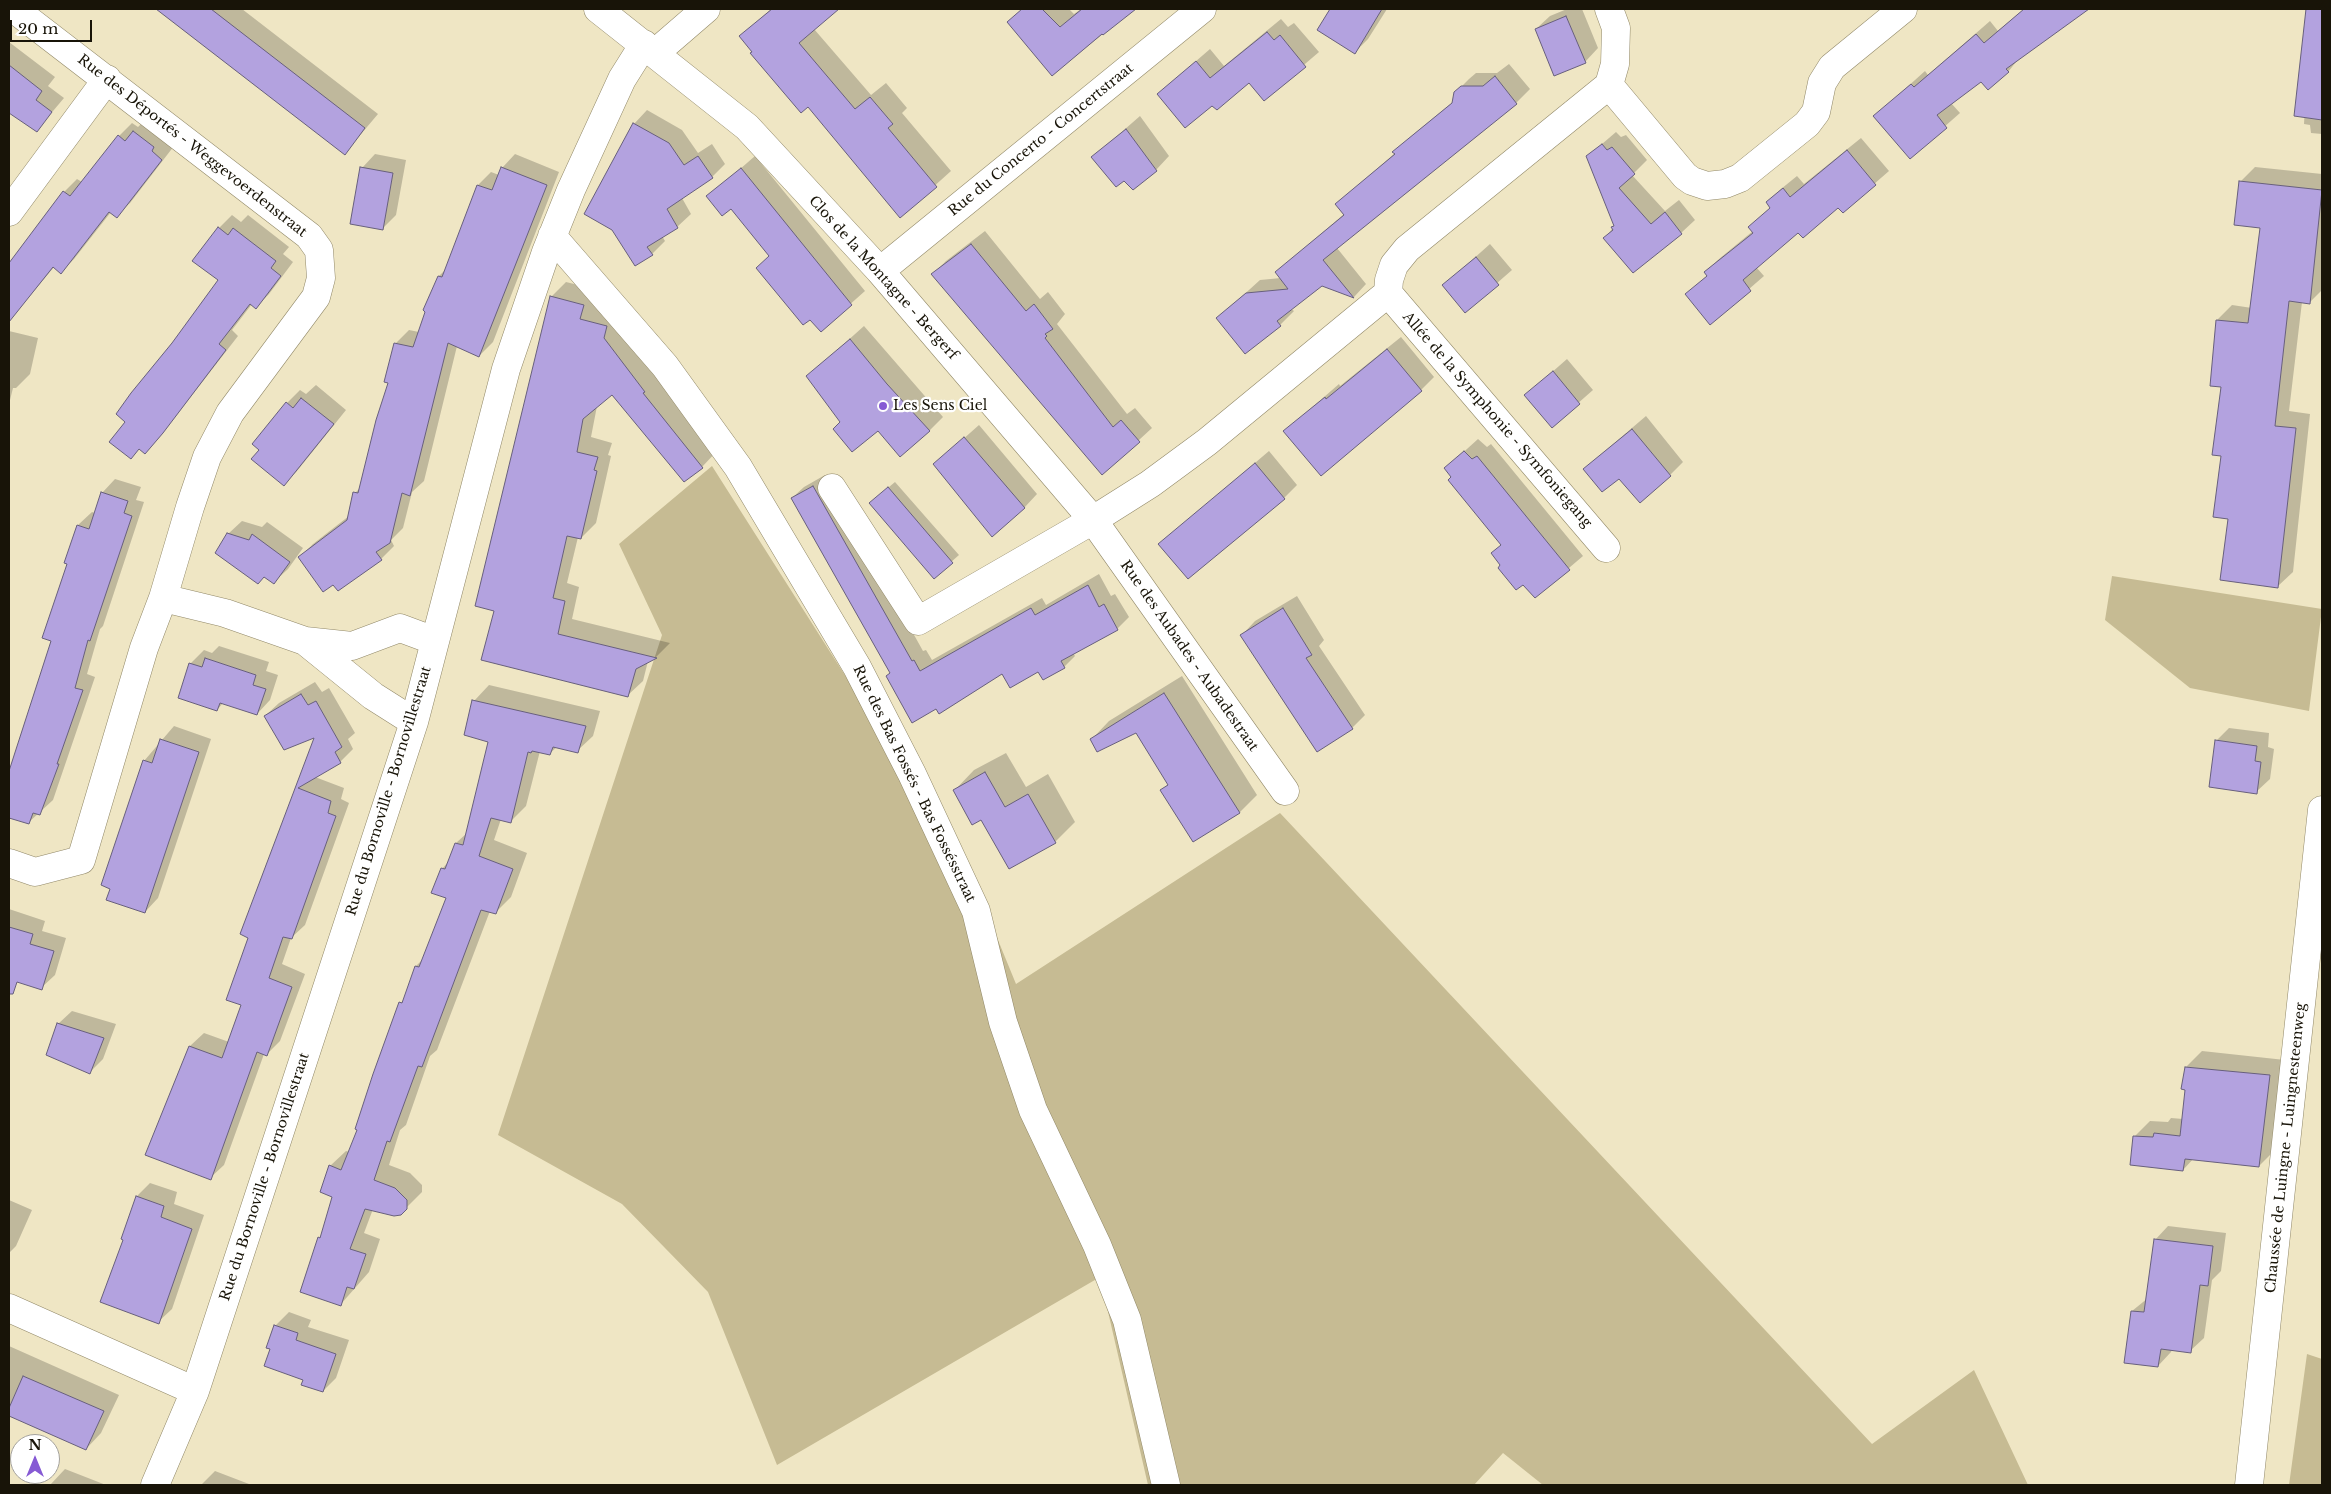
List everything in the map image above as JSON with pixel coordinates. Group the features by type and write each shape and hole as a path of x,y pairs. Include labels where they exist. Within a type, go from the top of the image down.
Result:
{"street":[{"name":"Rue des Déportés - Weggevoerdenstraat","path":"9,863 35,872 81,860 144,648 164,598 190,507 212,444 236,404 311,305 319,287 321,260 318,250 309,236 14,9"},
{"name":"Clos de la Montagne - Bergerf","path":"598,9 746,127 880,271 1093,520"},
{"name":"Rue du Bornoville - Bornovillestraat","path":"155,1485 195,1390 414,722 498,395 552,236 570,190 622,79 649,48 706,9"},
{"name":"Rue du Concerto - Concertstraat","path":"880,271 1202,9"},
{"path":"832,488 918,621 1093,520 1178,464 1238,417 1388,292 1389,280 1394,265 1407,250 1609,85 1615,64 1616,28 1609,9"},
{"path":"1609,85 1685,176 1692,181 1707,186 1725,184 1740,178 1806,124 1816,112 1822,83 1832,66 1903,9"},
{"path":"9,212 107,79"},
{"name":"Rue des Bas Fossés - Bas Fossésstraat","path":"552,236 665,366 738,467 857,667 912,774 976,911 1003,1022 1033,1110 1097,1245 1127,1320 1166,1485"},
{"name":"Allée de la Symphonie - Symfoniegang","path":"1388,292 1606,548"},
{"name":"Rue des Aubades - Aubadestraat","path":"1093,520 1285,791"},
{"path":"164,598 226,613 305,640 352,646 400,628 435,642"},
{"path":"305,640 373,696 414,722"},
{"name":"Chaussée de Luingne - Luingnesteenweg","path":"2249,1485 2322,810"},
{"path":"9,1308 195,1390"}],"shaded area":[{"path":"712,466 874,721 982,901 1016,984 1280,813 1872,1444 1974,1370 2028,1485 1543,1485 1503,1453 1474,1485 1148,1485 1100,1277 777,1465 708,1292 622,1204 498,1135 662,635 619,544"},
{"path":"2112,576 2322,609 2309,711 2190,688 2105,620"},
{"path":"2307,1354 2322,1359 2322,1485 2289,1485"}],"building":[{"path":"156,9 211,9 365,128 345,155"},
{"path":"772,9 839,9 799,43 855,109 870,97 893,124 888,128 937,187 900,218 808,107 801,113 750,53 752,52 739,36"},
{"path":"1022,9 1042,9 1060,27 1082,9 1136,9 1102,34 1052,76 1007,22"},
{"path":"1330,9 1382,9 1355,54 1317,30"},
{"path":"2024,9 2089,9 2006,69 2009,72 1988,90 1981,82 1937,115 1947,128 1910,159 1873,116 1911,84 1914,87 1976,34 1984,43"},
{"path":"2306,9 2322,9 2322,120 2294,116"},
{"path":"1566,16 1586,63 1554,76 1535,29"},
{"path":"1267,32 1274,40 1280,35 1306,67 1264,101 1249,83 1217,110 1212,106 1185,128 1157,94 1196,61 1210,78"},
{"path":"9,65 42,91 36,100 52,112 37,132 9,113"},
{"path":"1495,76 1517,104 1323,260 1354,298 1322,286 1277,321 1281,326 1245,354 1216,318 1246,293 1288,289 1275,272 1344,215 1335,204 1395,154 1392,152 1452,103 1454,92 1461,86 1483,86"},
{"path":"633,123 669,143 684,165 698,156 713,178 667,209 678,228 647,247 653,255 635,266 612,230 584,214"},
{"path":"1126,129 1157,171 1133,190 1124,181 1116,187 1091,157"},
{"path":"133,131 154,147 152,151 162,160 117,218 109,212 61,274 53,267 9,322 9,263 63,191 70,196 118,135 125,141"},
{"path":"1602,144 1607,150 1612,147 1635,174 1619,188 1651,224 1665,212 1682,234 1633,273 1603,238 1613,230 1611,227 1614,226 1586,156"},
{"path":"1847,150 1876,185 1843,213 1838,208 1803,238 1798,233 1743,280 1751,291 1710,325 1685,294 1707,276 1704,272 1753,233 1748,227 1770,208 1766,202 1783,188 1790,197"},
{"path":"360,167 393,173 383,230 350,224"},
{"path":"501,167 547,185 479,357 448,343 410,496 402,493 390,543 376,552 382,560 338,591 333,585 323,592 298,557 347,520 353,492 358,493 376,420 388,383 384,382 394,343 413,347 425,312 423,310 438,276 442,277 477,185 492,190"},
{"path":"741,168 852,305 821,332 810,320 803,325 756,268 769,256 731,209 722,216 706,196"},
{"path":"2239,181 2322,190 2310,304 2289,301 2275,426 2296,428 2278,588 2220,580 2228,519 2213,517 2221,456 2212,455 2221,387 2210,386 2216,320 2248,323 2260,228 2234,225"},
{"path":"218,227 228,235 233,228 276,261 271,268 281,276 256,309 250,304 219,344 226,350 163,433 145,454 139,449 131,459 109,442 125,422 116,414 172,343 218,280 192,261"},
{"path":"971,244 1026,311 1034,304 1053,329 1045,334 1047,336 1045,338 1113,427 1121,420 1140,442 1102,475 931,274"},
{"path":"1476,257 1499,285 1465,313 1442,285"},
{"path":"550,296 584,305 580,319 607,326 604,338 645,392 643,393 703,468 684,482 612,395 583,419 577,452 598,457 594,470 597,471 581,539 567,536 553,598 565,601 558,634 657,658 636,669 628,697 481,660 494,611 475,606"},
{"path":"850,339 887,384 930,431 900,457 878,431 852,452 833,429 840,422 806,376"},
{"path":"1387,349 1422,391 1321,476 1283,431"},
{"path":"1553,371 1580,404 1552,428 1524,395"},
{"path":"301,398 334,424 284,486 251,459 259,450 252,444 286,402 293,408"},
{"path":"1632,429 1671,476 1640,503 1619,479 1602,492 1583,469"},
{"path":"964,437 1025,508 992,537 933,464"},
{"path":"1464,451 1472,459 1477,456 1570,570 1535,598 1523,585 1516,590 1498,568 1500,565 1491,553 1501,545 1448,480 1451,477 1444,468"},
{"path":"1255,463 1285,499 1188,579 1158,544"},
{"path":"813,486 912,661 914,660 920,671 1031,608 1035,615 1088,585 1099,607 1104,604 1118,630 1061,661 1065,668 1043,680 1038,672 1010,688 1002,674 939,714 936,709 912,723 886,676 890,673 791,498"},
{"path":"888,487 953,563 934,579 869,503"},
{"path":"101,492 128,501 124,513 132,516 90,641 88,640 75,688 83,690 57,764 59,764 40,815 33,813 29,824 9,818 9,771 51,641 42,638 67,564 64,563 77,525 89,529"},
{"path":"227,533 249,540 252,534 290,562 274,584 264,577 258,584 215,553"},
{"path":"1283,608 1312,655 1306,658 1353,729 1317,752 1240,635"},
{"path":"205,658 256,675 253,685 266,689 257,715 220,703 217,711 178,698 189,663 202,667"},
{"path":"1164,693 1240,813 1193,842 1160,790 1168,785 1136,733 1097,752 1090,739"},
{"path":"301,694 308,705 316,701 342,747 335,752 341,763 298,788 331,801 328,813 336,816 292,939 283,937 269,978 292,987 267,1056 257,1052 211,1180 145,1155 189,1046 222,1058 241,1005 226,1000 248,938 240,934 314,738 284,750 264,716"},
{"path":"472,700 586,726 578,753 553,747 550,755 532,751 531,753 528,752 511,823 491,818 479,856 513,869 496,914 481,910 422,1067 418,1066 390,1142 387,1141 374,1180 395,1188 407,1200 407,1209 401,1215 394,1216 365,1209 350,1249 366,1254 354,1289 347,1287 341,1306 300,1292 318,1237 320,1238 332,1197 320,1192 329,1165 341,1170 357,1130 355,1129 373,1074 399,1002 402,1003 415,966 419,967 446,898 431,893 441,868 445,869 455,843 463,845 488,742 464,735"},
{"path":"160,739 199,752 145,913 106,900 110,889 101,885 143,760 152,763"},
{"path":"2215,740 2257,746 2255,761 2261,762 2257,794 2209,787"},
{"path":"985,772 1005,807 1028,794 1056,843 1009,869 981,820 972,825 953,790"},
{"path":"9,927 33,934 30,944 54,951 42,990 17,982 13,994 9,994"},
{"path":"57,1023 104,1038 90,1074 46,1055"},
{"path":"2185,1067 2270,1075 2259,1167 2185,1159 2183,1171 2130,1165 2133,1136 2153,1137 2154,1133 2180,1136 2185,1090 2181,1089"},
{"path":"136,1196 164,1206 161,1217 192,1229 159,1324 100,1302 123,1240 121,1239"},
{"path":"2154,1239 2213,1246 2208,1286 2200,1285 2191,1353 2161,1349 2158,1367 2124,1363 2131,1311 2144,1312"},
{"path":"274,1325 298,1333 296,1340 336,1354 323,1392 301,1385 303,1380 264,1366 270,1349 266,1348"},
{"path":"23,1376 104,1411 86,1450 60,1439 60,1434 50,1434 9,1416 9,1408"}],"place":[{"name":"Les Sens Ciel","path":"883,406"}]}
